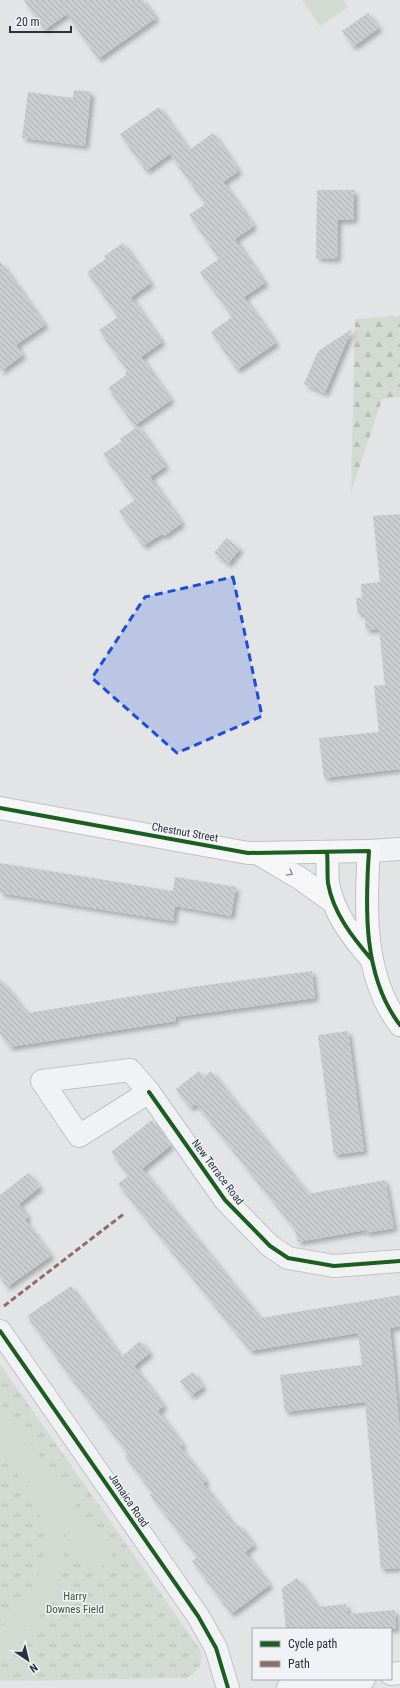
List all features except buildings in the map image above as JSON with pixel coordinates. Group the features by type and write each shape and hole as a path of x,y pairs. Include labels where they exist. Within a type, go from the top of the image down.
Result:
{"main road":[{"name":"Chestnut Street","path":"0,808 257,853 369,851"},
{"path":"369,851 367,888 372,960 375,975 392,1015 400,1025"},
{"path":"327,852 328,883 333,902 352,937 372,960"},
{"path":"257,853 300,879 333,902"}],"street":[{"name":"Chestnut Street","path":"369,851 400,849"},
{"name":"New Terrace Road","path":"149,1092 225,1200 270,1246 288,1258 334,1266 400,1261"},
{"name":"Jamaica Road","path":"0,1331 198,1616 216,1648 228,1688"},
{"path":"288,1688 356,1680"}],"highlighted area":[{"path":"233,577 262,716 177,753 92,678 145,597"}],"green space":[{"path":"302,0 343,0 348,7 320,26"},
{"path":"400,316 400,397 382,399 351,493 355,319"},
{"name":"Harry Downes Field","path":"0,1364 199,1648 201,1653 200,1665 195,1672 187,1678 0,1681"},
{"path":"0,1402 114,1558 92,1573 64,1533 64,1552 61,1570 51,1598 34,1623 24,1634 0,1651 0,1628 15,1614 28,1598 37,1581 42,1563 44,1545 43,1526 37,1507 28,1488 4,1457 0,1448"}],"marked path":[{"path":"4,1306 125,1213"}],"cycle path":[{"path":"0,808 248,853 369,851 367,918 373,964 379,986 388,1006 400,1025"},
{"path":"327,852 328,883 334,905 351,934 372,960"},
{"path":"149,1092 225,1200 270,1246 288,1258 334,1266 400,1261"},
{"path":"0,1331 198,1616 216,1648 228,1688"}]}
